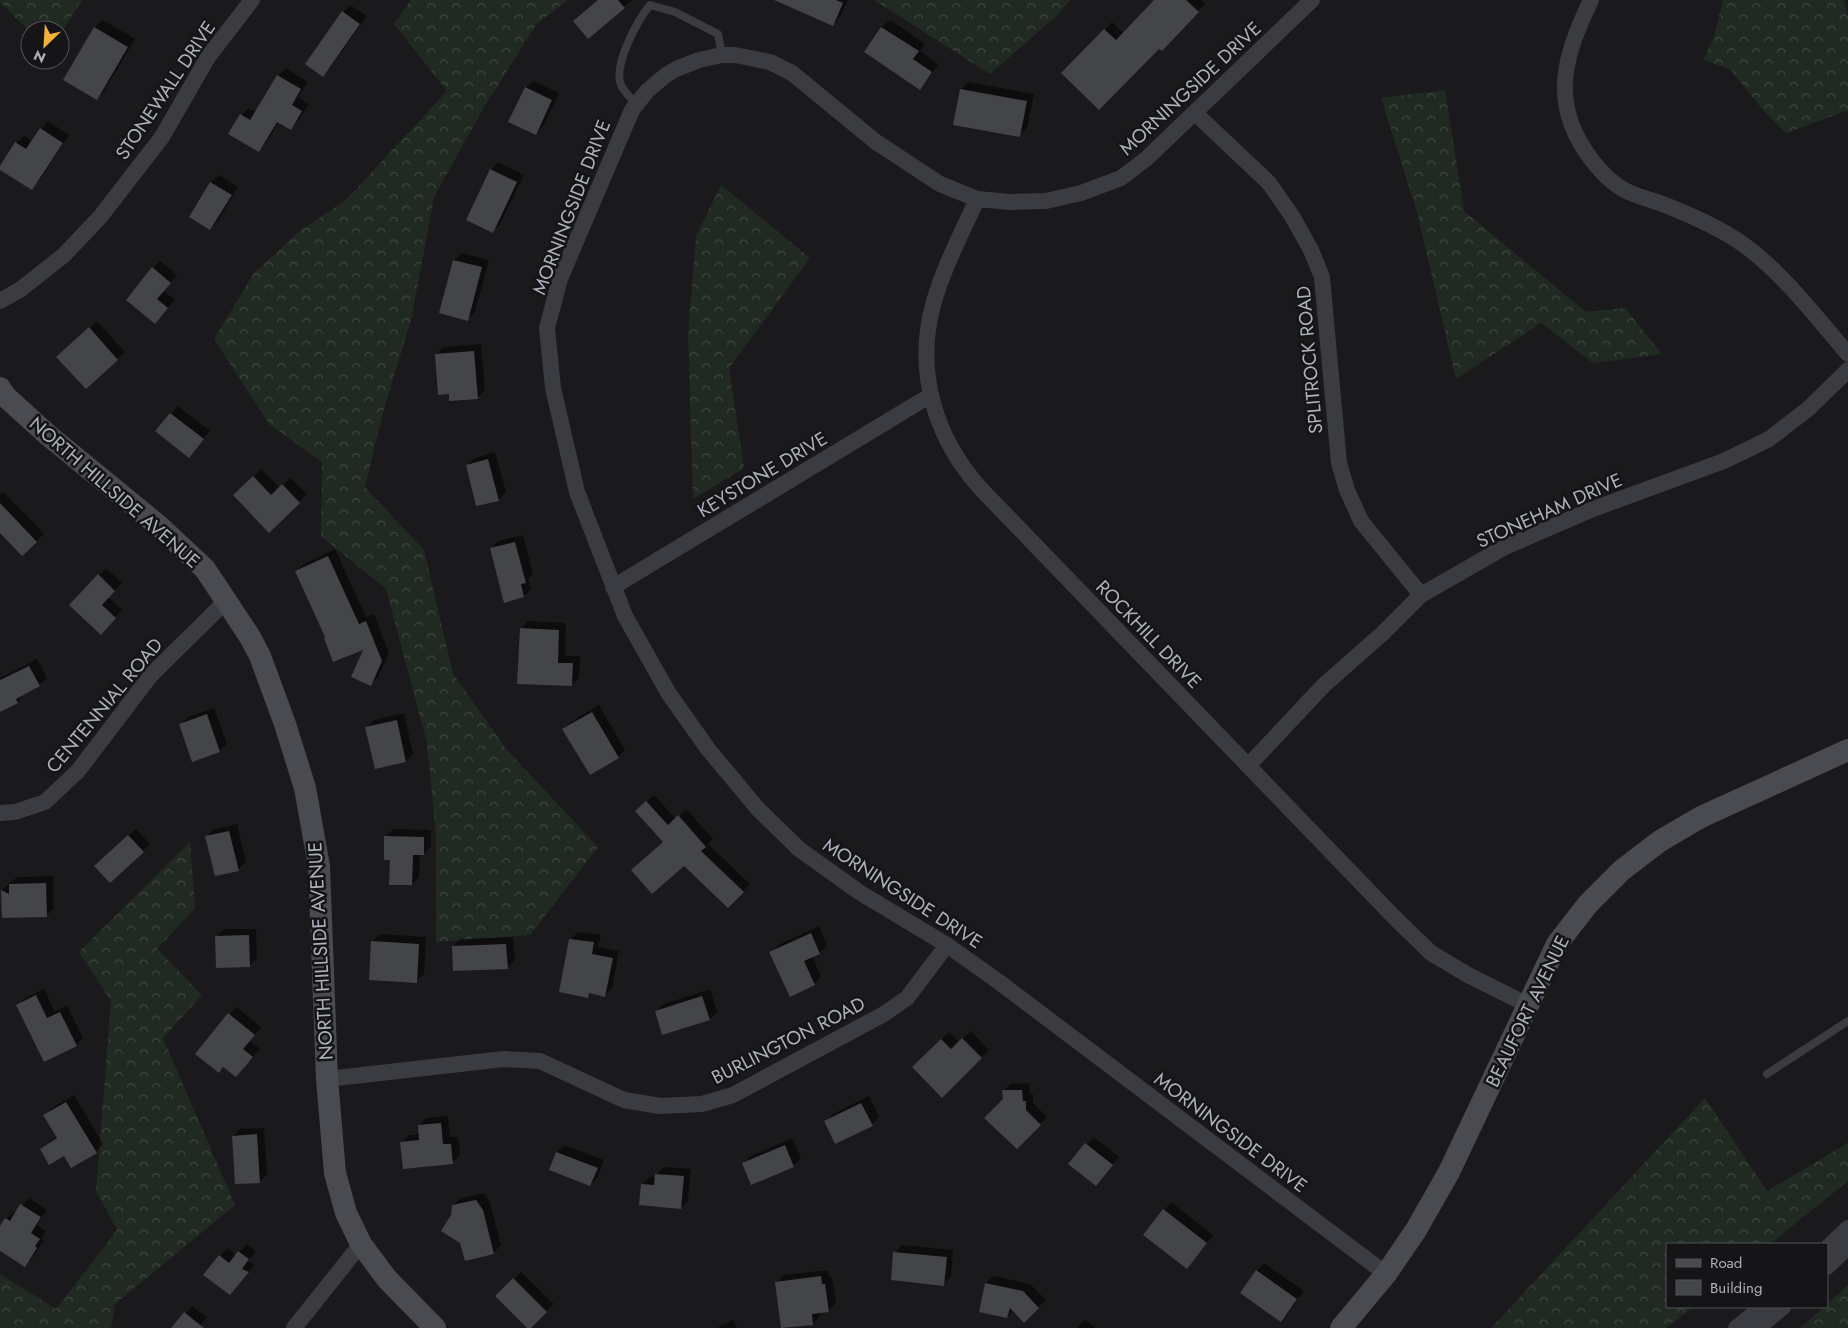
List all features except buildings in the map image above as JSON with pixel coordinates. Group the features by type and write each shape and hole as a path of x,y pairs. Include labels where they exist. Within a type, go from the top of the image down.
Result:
{"street":[{"name":"STONEWALL DRIVE","path":"0,301 21,289 64,255 100,217 162,137 208,57 252,0"},
{"name":"MORNINGSIDE DRIVE","path":"1312,0 1146,159 1120,178 1082,193 1046,201 1010,202 978,198 940,184 876,142 792,73 759,59 722,56 698,60 676,69 647,90 626,120 560,279 547,328 553,388 577,492 625,616 669,694 708,749 758,809 799,849 859,892 947,945 1007,988 1386,1274"},
{"path":"1591,0 1576,34 1568,59 1566,73 1568,111 1573,130 1582,146 1608,178 1629,193 1670,206 1710,225 1744,245 1798,295 1848,354"},
{"name":"SPLITROCK ROAD","path":"1195,113 1268,183 1292,216 1311,250 1322,277 1339,463 1347,490 1361,521 1421,595"},
{"name":"ROCKHILL DRIVE","path":"978,198 933,305 926,364 930,395 938,422 946,440 968,474 1394,917 1432,953 1468,975 1528,1005"},
{"name":"STONEHAM DRIVE","path":"1248,766 1324,685 1382,634 1421,595 1502,548 1593,509 1724,461 1769,440 1808,409 1848,370"},
{"name":"NORTH HILLSIDE AVENUE","path":"0,388 6,397 48,435 159,526 199,562 227,600 260,656 285,724 305,788 319,866 327,1079 335,1173 346,1213 361,1244 387,1279 435,1328"},
{"name":"KEYSTONE DRIVE","path":"614,587 930,395"},
{"name":"CENTENNIAL ROAD","path":"0,813 16,812 45,802 78,771 151,675 227,600"},
{"name":"BEAUFORT AVENUE","path":"1343,1328 1386,1274 1416,1230 1449,1172 1557,944 1588,904 1622,870 1660,841 1701,817 1848,750"},
{"name":"BURLINGTON ROAD","path":"327,1079 504,1059 540,1060 624,1100 660,1106 702,1104 732,1095 884,1014 907,998 947,945"},
{"path":"1828,1247 1848,1228"},
{"path":"294,1328 361,1244"},
{"path":"1828,1265 1848,1247"},
{"path":"1736,1328 1761,1308"},
{"path":"1758,1328 1782,1308"}],"lane":[{"path":"636,104 621,85 620,65 641,17 650,5 674,12 718,34 722,56"},
{"path":"1767,1074 1848,1021"}],"green space":[{"path":"0,0 82,0 69,20 20,20 20,22"},
{"path":"411,0 567,0 536,25 484,107 434,197 412,316 382,416 365,487 424,550 453,674 507,750 598,847 530,935 436,942 436,834 427,743 386,589 321,536 322,462 269,424 214,339 254,273 301,230 346,200 447,91 394,24"},
{"path":"874,0 1071,0 1055,17 990,74"},
{"path":"1723,0 1844,0 1848,17 1848,111 1786,133 1762,109 1730,69 1703,60 1714,37"},
{"path":"1445,90 1464,211 1586,312 1625,308 1662,354 1593,363 1541,323 1456,379 1417,212 1381,98"},
{"path":"721,185 810,258 729,368 744,468 693,499 688,333 696,236"},
{"path":"190,842 195,908 157,949 202,995 163,1038 235,1205 115,1304 111,1328 0,1328 0,1274 56,1309 117,1230 96,1191 111,1001 79,952"},
{"path":"1705,1098 1767,1191 1848,1143 1848,1181 1771,1243 1666,1243 1666,1308 1692,1308 1666,1328 1491,1328"},
{"path":"1848,1285 1848,1328 1800,1328 1823,1308 1828,1308 1828,1303"}]}
